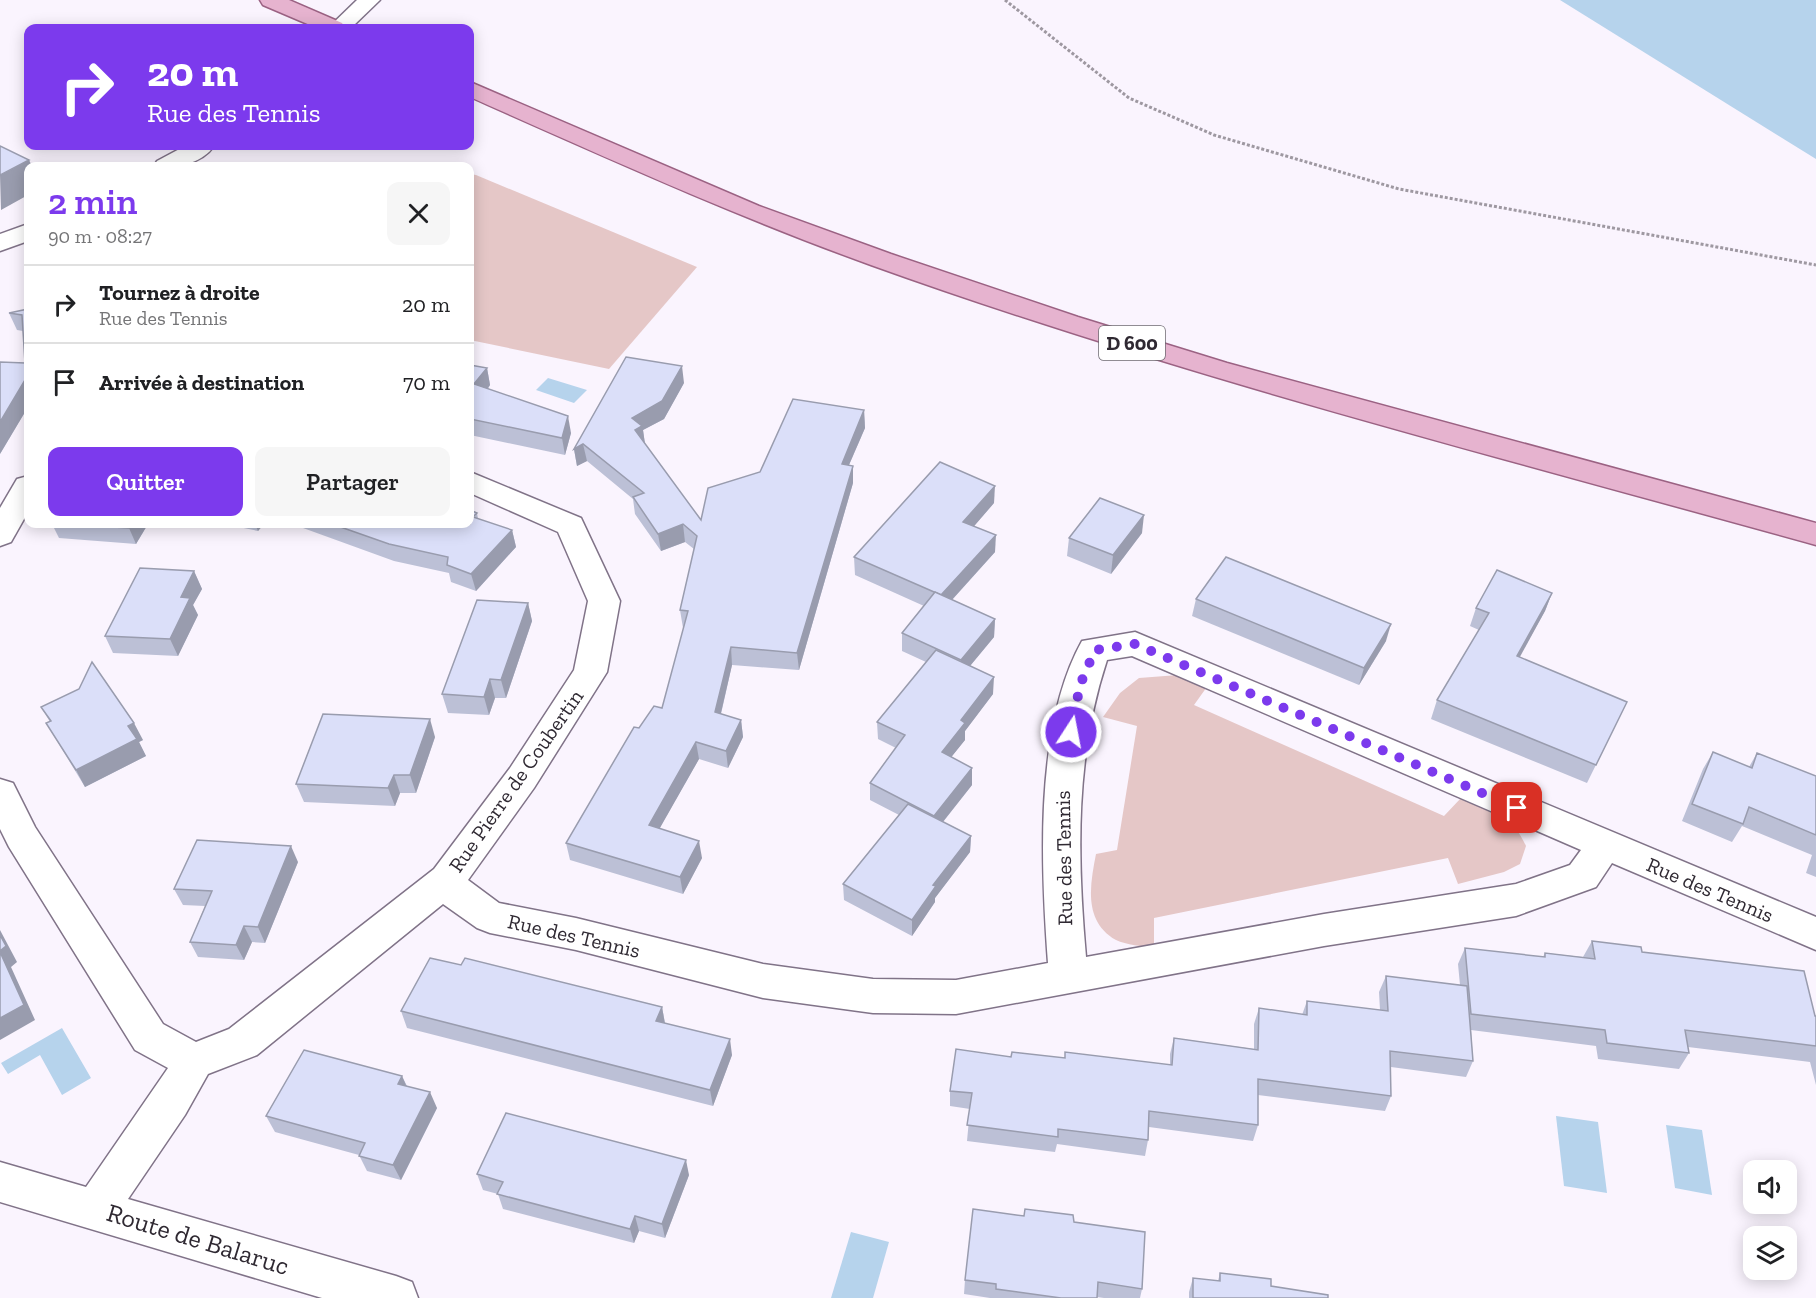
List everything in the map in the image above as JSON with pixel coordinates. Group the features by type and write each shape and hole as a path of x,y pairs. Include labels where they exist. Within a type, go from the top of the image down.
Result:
{"main road":[{"path":"271,0 325,24"},
{"name":"D 600","path":"474,91 750,211 882,260 1058,320 1216,369 1816,534"}],"street":[{"path":"343,24 369,0"},
{"path":"173,162 195,150"},
{"name":"Rue Pierre de Coubertin","path":"194,1061 243,1042 447,880 522,778 590,672 604,601 570,525 474,484"},
{"path":"0,535 24,493"},
{"name":"Rue des Tennis","path":"1068,975 1061,884 1062,780 1080,685 1095,650 1135,644 1816,934"},
{"path":"0,793 22,837 148,1037 194,1061 170,1102 97,1208"},
{"name":"Rue des Tennis","path":"447,880 457,894 490,917 576,934 763,981 873,996 956,997 1068,975 1154,963 1324,930 1516,900 1583,876 1604,845"},
{"name":"Route de Balaruc","path":"0,1182 97,1208 396,1298"}],"path":[{"path":"1005,0 1129,98 1214,135 1399,189 1816,265"}],"shaded area":[{"path":"474,175 697,267 609,369 474,341"},
{"path":"1178,675 1209,684 1194,705 1444,816 1461,798 1491,809 1514,827 1526,846 1520,864 1504,872 1458,884 1448,858 1154,918 1154,948 1116,940 1105,932 1094,913 1091,901 1092,878 1096,854 1117,850 1137,726 1103,717 1120,693 1139,678"}],"water":[{"path":"1560,0 1816,0 1816,159"},
{"path":"548,378 587,390 574,403 536,390"},
{"path":"62,1028 91,1078 62,1095 40,1055 8,1074 1,1063"},
{"path":"1556,1116 1598,1122 1607,1193 1564,1186"},
{"path":"1666,1125 1702,1130 1712,1195 1675,1188"},
{"path":"851,1232 889,1242 873,1298 831,1298"}],"building":[{"path":"0,146 29,160 24,162 0,175"},
{"path":"24,310 24,347 22,315 9,313"},
{"path":"626,357 682,366 662,401 632,418 642,426 635,430 701,520 708,488 760,472 793,399 864,410 842,464 853,466 797,653 731,647 715,712 741,720 726,751 696,742 649,825 699,841 680,877 566,843 634,727 639,728 654,706 662,708 688,611 680,610 697,536 683,524 658,534 633,497 644,493 583,444 574,449"},
{"path":"0,362 24,363 24,382 0,422"},
{"path":"474,366 487,368 474,384"},
{"path":"474,384 568,416 562,438 474,420"},
{"path":"940,462 995,486 963,522 996,535 941,595 854,557"},
{"path":"1100,498 1144,515 1113,555 1069,538"},
{"path":"474,517 512,530 471,574 447,565 448,557 389,544 343,528 474,528"},
{"path":"1226,557 1391,624 1364,668 1196,599"},
{"path":"140,568 194,571 181,597 190,598 170,639 105,636"},
{"path":"1497,570 1552,593 1517,656 1627,702 1596,765 1437,700 1489,613 1476,608"},
{"path":"935,592 995,619 961,660 902,633"},
{"path":"477,600 528,603 501,680 490,679 484,697 442,694"},
{"path":"936,650 994,677 961,720 965,723 942,752 972,768 934,816 870,783 905,735 877,722"},
{"path":"92,662 134,723 128,726 137,739 76,770 46,723 51,721 41,707 79,689"},
{"path":"323,714 430,719 410,775 394,775 388,788 296,784"},
{"path":"1713,752 1752,768 1757,753 1816,776 1816,835 1749,807 1743,824 1692,804"},
{"path":"908,804 971,836 933,885 936,886 912,920 843,884"},
{"path":"197,840 291,846 258,927 244,926 236,945 190,942 212,891 174,889"},
{"path":"0,935 6,946 0,951"},
{"path":"1592,941 1641,947 1642,952 1804,971 1816,1016 1816,1046 1685,1030 1689,1053 1607,1043 1605,1030 1471,1014 1465,948 1545,957 1545,953 1595,959"},
{"path":"0,952 24,1005 0,1018"},
{"path":"430,958 461,965 465,958 662,1007 656,1021 730,1039 710,1090 401,1011"},
{"path":"1386,976 1467,986 1473,1061 1390,1051 1391,1096 1258,1079 1258,1125 1149,1111 1148,1140 1058,1129 1058,1137 967,1125 972,1093 950,1091 956,1049 1011,1057 1012,1052 1065,1058 1065,1052 1172,1065 1174,1038 1258,1050 1259,1008 1307,1015 1307,1001 1388,1011"},
{"path":"304,1050 402,1076 398,1084 430,1092 393,1165 359,1156 365,1143 266,1116"},
{"path":"506,1113 686,1160 662,1224 635,1216 630,1229 497,1194 503,1182 477,1174"},
{"path":"973,1209 1024,1216 1025,1209 1073,1215 1074,1222 1145,1232 1142,1289 1098,1282 1097,1298 1061,1298 996,1289 996,1284 965,1280"},
{"path":"1220,1273 1271,1279 1271,1286 1328,1295 1328,1298 1193,1298 1193,1278 1220,1281"}],"route":[{"path":"1071,732 1080,685 1095,650 1135,644 1517,808"}]}
